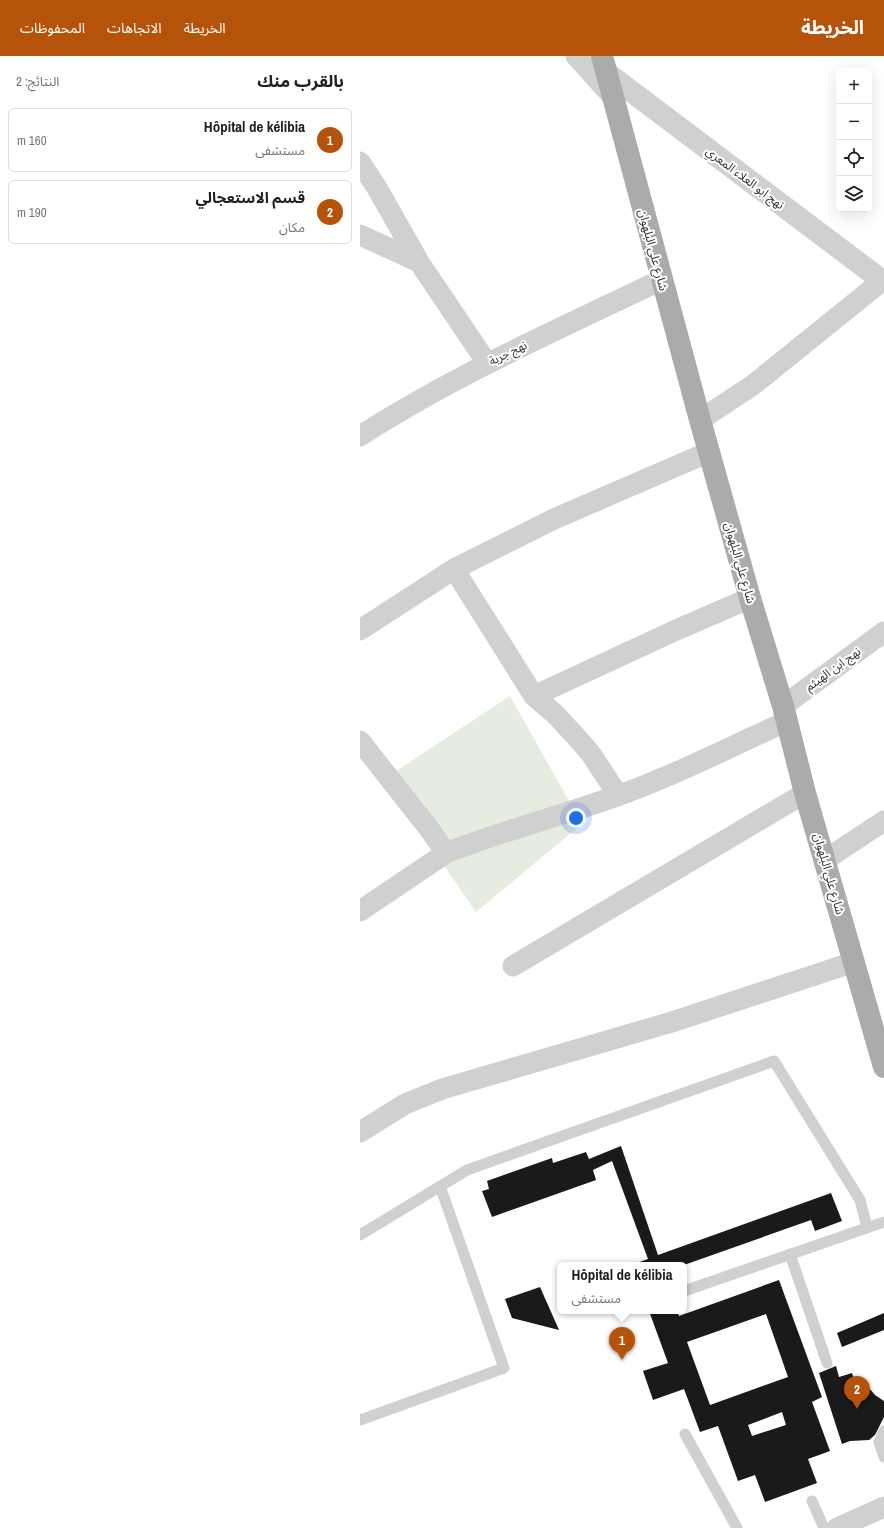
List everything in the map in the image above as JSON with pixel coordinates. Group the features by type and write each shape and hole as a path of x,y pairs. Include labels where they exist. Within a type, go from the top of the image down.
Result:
{"main road":[{"name":"شارع علي البلهوان","path":"604,64 661,280 700,420 750,598 785,714 805,793 884,1067"}],"street":[{"path":"576,56 613,97"},
{"name":"نهج ابو العلاء المعري","path":"604,64 883,282"},
{"path":"360,162 377,188 419,262 487,363"},
{"path":"360,235 419,262"},
{"name":"نهج جربة","path":"360,436 419,400 487,363 661,280"},
{"path":"700,420 753,385 883,282"},
{"path":"360,630 454,569 554,519 709,452"},
{"path":"454,569 534,696 555,714 580,740 618,795"},
{"path":"534,696 674,631 750,598"},
{"name":"نهج ابن الهيثم","path":"360,911 446,853 487,837 618,795 694,763 785,714 884,632"},
{"path":"360,741 430,830 446,853"},
{"path":"513,966 805,793"},
{"path":"825,860 884,822"},
{"path":"360,1132 405,1104 442,1089 672,1022 854,962"},
{"path":"837,1528 884,1507"}],"lane":[{"path":"360,1235 467,1170 774,1061 860,1200 867,1227"},
{"path":"360,1420 504,1368 440,1186"},
{"path":"687,1290 884,1222"},
{"path":"790,1254 827,1363"},
{"path":"884,1432 879,1442 884,1457"},
{"path":"685,1434 737,1528"},
{"path":"812,1501 824,1528"}],"shaded area":[{"path":"510,696 582,824 476,912 384,779"}],"building":[{"path":"621,1146 658,1255 831,1193 842,1221 815,1231 811,1220 687,1264 687,1262 640,1262 648,1259 612,1161 593,1170 596,1180 492,1217 482,1191 489,1189 487,1181 552,1158 553,1163 586,1152 589,1159"},
{"path":"779,1280 822,1397 812,1402 830,1451 808,1459 817,1483 765,1502 755,1475 738,1481 718,1426 700,1432 684,1389 653,1400 643,1371 668,1363 650,1314 678,1314 679,1316 687,1314","holes":["766,1314 788,1377 710,1405 687,1342","782,1412 786,1425 752,1436 748,1425"]},
{"path":"540,1287 559,1330 512,1318 505,1299"},
{"path":"884,1313 884,1330 842,1347 837,1333"},
{"path":"836,1366 839,1377 852,1373 858,1393 869,1388 875,1395 884,1401 884,1417 875,1435 869,1440 850,1441 842,1444 819,1373"}],"place":[{"name":"Hôpital de kélibia","path":"622,1360"},
{"name":"قسم الاستعجالي","path":"857,1409"}]}
